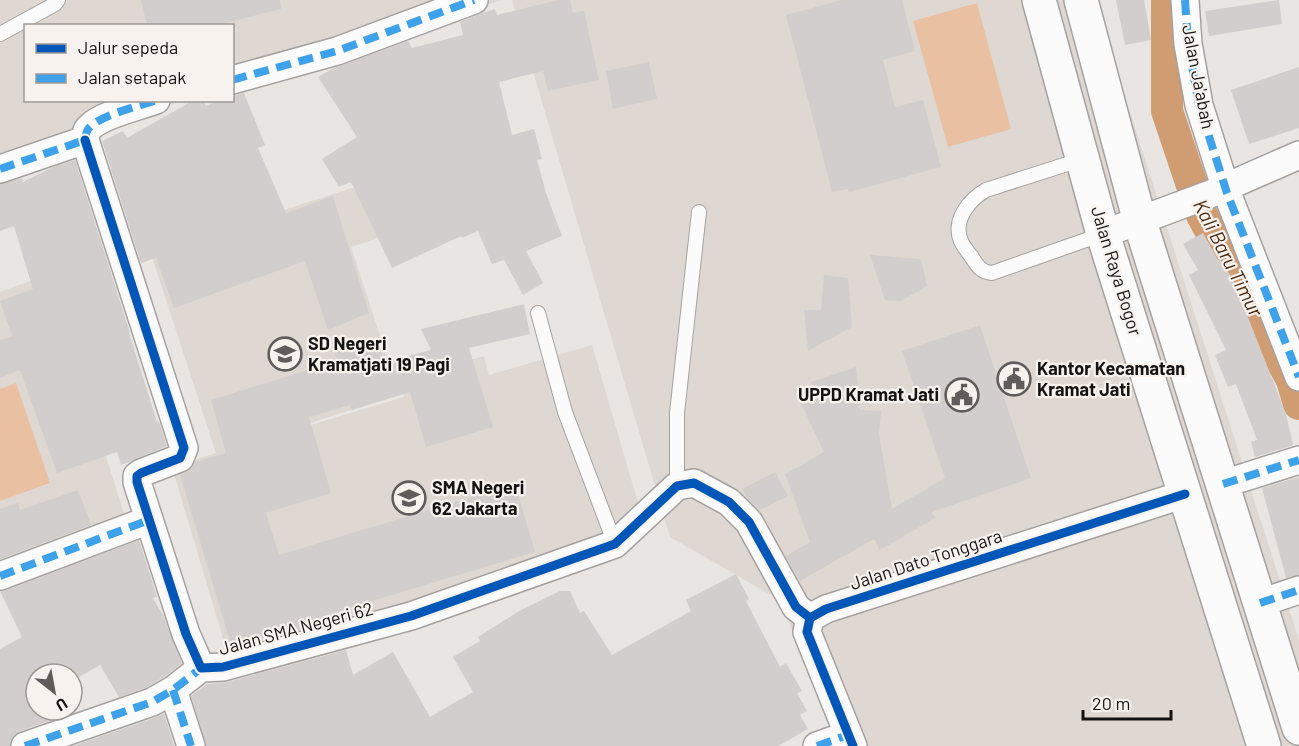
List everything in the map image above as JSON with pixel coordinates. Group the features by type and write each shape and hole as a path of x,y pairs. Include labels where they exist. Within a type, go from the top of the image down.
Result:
{"highway":[{"name":"Jalan Raya Bogor","path":"1039,0 1103,234 1264,746"},
{"name":"Jalan Raya Bogor","path":"1081,0 1140,222 1299,728"}],"street":[{"path":"234,79 337,51 474,0"},
{"name":"Jalan Ja'abah","path":"1185,0 1188,44 1217,191 1299,377"},
{"path":"0,170 85,140 86,132 94,124 109,116 150,102"},
{"name":"Jalan SMA Negeri 62","path":"85,140 184,448 183,455 178,460 141,473 137,476 137,482 186,634 201,668 223,667 411,616 615,544 677,486"},
{"path":"1103,234 1175,208 1299,155"},
{"path":"1223,484 1299,460"},
{"path":"677,486 694,483 729,502 749,522 796,607 810,618 807,632 850,741 817,746"},
{"name":"Jalan Dato Tonggara","path":"810,618 826,609 1185,494"},
{"path":"0,576 149,520"},
{"path":"1260,603 1299,590"},
{"path":"25,746 152,702 173,690 201,668"},
{"path":"173,690 191,746"}],"lane":[{"path":"0,34 56,4 58,0"},
{"path":"1083,159 986,190 977,195 967,205 960,220 960,239 980,269 985,273 992,273 1103,234"},
{"path":"677,486 677,413 699,212"},
{"path":"538,313 565,412 615,544"}],"shaded area":[{"path":"0,0 502,0 234,85 234,24 24,24 24,102 180,102 0,158"},
{"path":"512,0 1094,0 1299,640 1299,746 845,746 778,599 670,537"},
{"path":"977,3 1011,129 948,147 913,21"},
{"name":"SMA Negeri 62 Jakarta","path":"388,176 406,229 351,247 399,394 231,449 404,397 400,381 484,356 489,375 592,345 646,530 228,655 172,467 216,453 151,254"},
{"path":"49,274 126,520 0,562 0,292"},
{"path":"16,383 50,483 0,501 0,389"}],"building":[{"path":"141,0 280,0 281,9 222,24 147,24"},
{"path":"558,0 570,0 573,13 584,11 599,80 548,91 543,71 499,82 512,135 534,129 542,159 537,160 562,236 526,251 543,283 523,295 504,260 492,264 478,231 462,238 461,236 392,268 351,182 339,187 322,159 357,137 318,77 332,69 408,41 412,48 463,35 460,22 495,9 497,15"},
{"path":"842,0 902,0 915,51 883,60 895,107 923,100 941,167 849,192 847,189 832,192 786,15"},
{"path":"1116,0 1144,0 1151,40 1125,45"},
{"path":"1279,0 1282,24 1209,36 1205,11"},
{"path":"649,62 657,99 613,109 606,71"},
{"path":"1299,67 1299,128 1249,144 1231,90"},
{"path":"244,93 265,145 258,148 286,213 333,196 369,313 328,330 305,261 174,308 156,258 141,263 102,141 123,131 127,138 190,102 204,102 206,106 215,102 234,102 234,96"},
{"path":"75,160 157,422 159,422 167,446 121,465 117,452 57,473 20,370 0,378 0,340 12,336 0,301 33,289 14,226 0,231 0,184 22,178 23,182 53,167"},
{"path":"1203,233 1218,260 1220,259 1233,279 1286,414 1293,445 1255,457 1251,442 1257,440 1236,384 1228,387 1215,355 1226,350 1189,275 1198,270 1183,244"},
{"path":"870,255 921,259 927,286 901,301 885,300"},
{"path":"824,275 848,278 852,327 808,351 804,310 821,310"},
{"path":"524,304 530,334 469,348 493,427 426,447 410,392 352,410 350,405 309,417 331,493 266,513 279,555 515,484 535,552 335,612 337,620 232,648 180,475 191,470 195,462 226,453 211,400 337,361 334,350 377,340 384,362 431,350 421,329"},
{"path":"980,325 1031,478 932,512 935,518 880,550 874,539 800,581 786,556 810,542 785,474 824,452 794,389 812,387 811,382 856,367 860,410 881,411 879,434 892,509 945,478 902,351"},
{"path":"775,472 788,496 760,510 747,498 742,489"},
{"path":"1299,477 1299,575 1286,578 1262,488"},
{"path":"78,490 91,525 0,559 0,509 18,503 20,510"},
{"path":"139,540 157,597 153,598 164,617 182,663 145,688 119,697 100,665 84,674 84,662 24,662 24,722 46,722 20,731 13,736 10,746 0,746 0,649 22,637 0,591"},
{"path":"736,574 749,599 746,601 780,667 786,663 802,691 797,693 807,711 800,715 808,729 778,746 206,746 191,696 207,684 227,682 346,650 353,675 393,652 430,717 473,692 453,657 480,641 478,637 519,611 560,591 570,591 580,613 584,611 612,655 691,611 686,600"},
{"path":"164,713 174,746 73,746 157,717"}],"waterway":[{"name":"Kali Baru Timur","path":"1167,0 1167,111 1202,215 1292,380 1299,404"}],"marked path":[{"path":"234,79 337,51 474,0"},
{"path":"1185,0 1188,44 1199,105 1227,193 1299,377"},
{"path":"85,140 86,133 96,122 150,102"},
{"path":"0,169 85,140"},
{"path":"1223,484 1299,460"},
{"path":"0,576 149,520"},
{"path":"1260,603 1299,590"},
{"path":"25,746 152,702 173,690 201,668"},
{"path":"173,690 191,746"},
{"path":"817,746 848,735"}],"cycle path":[{"path":"85,140 184,448 180,458 141,473 137,476 137,482 186,634 201,668 223,667 411,616 615,544 677,486 694,483 729,502 749,522 796,607 810,618"},
{"path":"853,746 807,632 810,618 826,609 1185,494"}],"place":[{"name":"SD Negeri Kramatjati 19 Pagi","path":"285,354"},
{"name":"Kantor Kecamatan Kramat Jati","path":"1014,379"},
{"name":"UPPD Kramat Jati","path":"962,395"},
{"name":"SMA Negeri 62 Jakarta","path":"409,498"}]}
